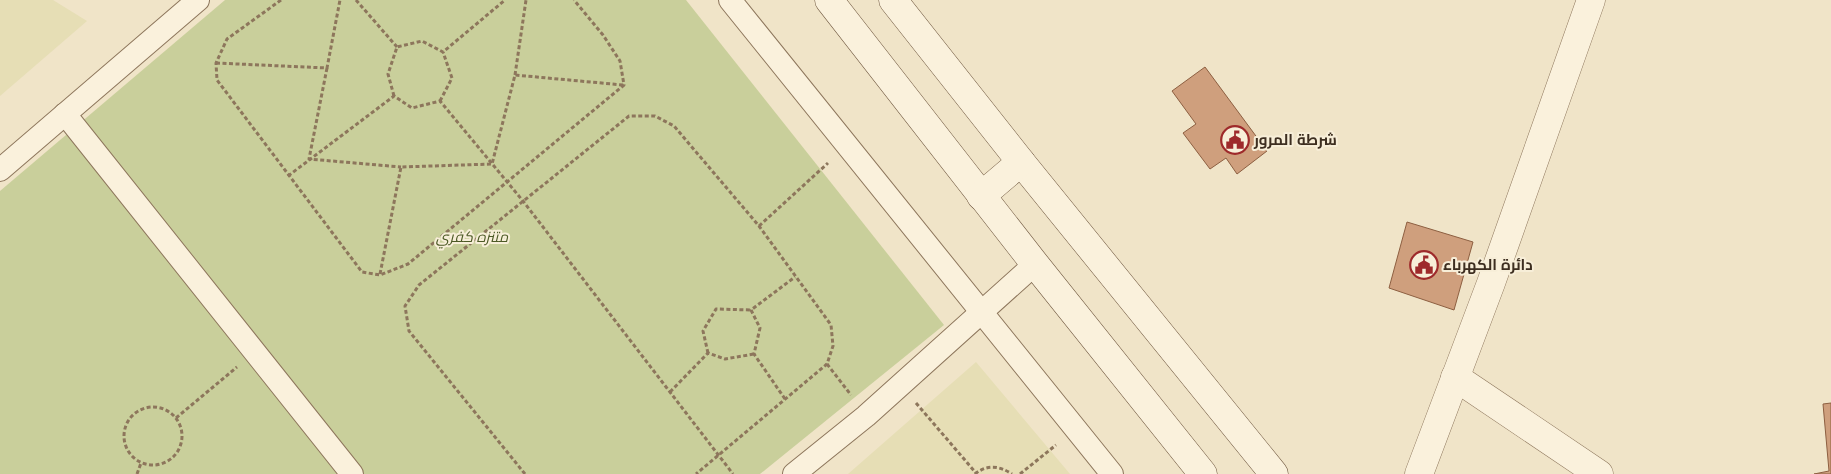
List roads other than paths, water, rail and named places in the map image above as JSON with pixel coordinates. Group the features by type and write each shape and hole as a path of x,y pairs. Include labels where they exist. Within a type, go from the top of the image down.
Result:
{"main road":[{"path":"894,0 1021,162 1274,474"},
{"path":"1418,474 1491,283 1591,0"},
{"path":"841,5 981,196 1203,474"},
{"path":"981,196 1021,162"},
{"path":"1455,377 1599,474"}],"street":[{"path":"0,170 198,0"},
{"path":"730,0 1112,474"},
{"path":"65,114 352,474"},
{"path":"794,474 866,416 1035,264"}],"place":[{"name":"شرطة المرور","path":"1235,140"},
{"name":"دائرة الكهرباء","path":"1424,265"}],"park label":[{"name":"متنزه كفري","path":"472,237"}]}
